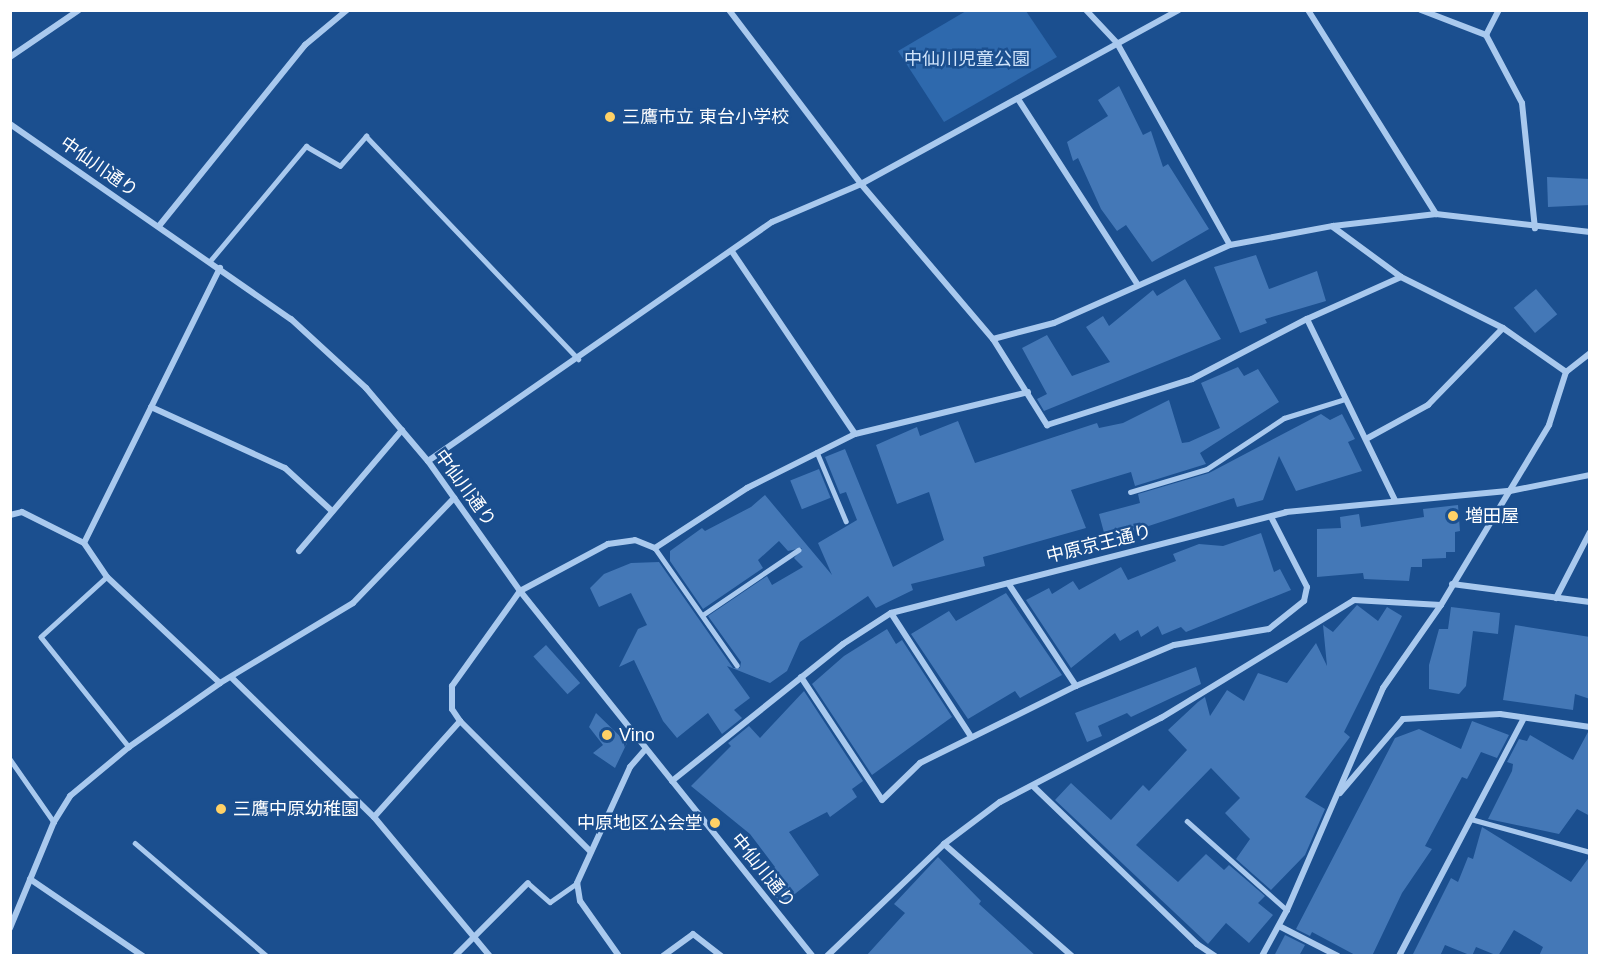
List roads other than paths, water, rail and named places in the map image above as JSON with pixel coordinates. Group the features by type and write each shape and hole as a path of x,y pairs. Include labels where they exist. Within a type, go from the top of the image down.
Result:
{"street":[{"path":"10,57 79,10"},
{"path":"159,226 305,45 347,10"},
{"path":"729,10 861,184 993,339 1047,425 1192,379 1307,319 1401,277"},
{"path":"1086,10 1117,43 1230,245"},
{"path":"428,461 733,253 772,222 861,184 1179,10"},
{"path":"1308,10 1436,214"},
{"path":"1421,10 1486,35 1522,103 1535,228"},
{"path":"1486,35 1499,10"},
{"path":"1018,99 1137,284"},
{"name":"中仙川通り","path":"10,124 220,268 339,359 428,461 519,591 812,956"},
{"path":"993,339 1054,323 1137,284 1230,245 1333,226 1436,214 1535,228 1590,232"},
{"path":"1333,226 1401,277 1503,328 1566,372"},
{"path":"733,253 855,434"},
{"path":"84,543 220,268"},
{"path":"1307,319 1395,500"},
{"path":"1366,439 1428,405 1503,328"},
{"path":"1262,956 1287,910 1383,688 1441,605 1549,425 1566,372 1590,353"},
{"path":"590,851 460,722 452,708 452,686 519,591 608,544 635,540 655,548 747,488 855,434 1028,392"},
{"path":"151,407 285,468 332,511"},
{"path":"299,551 402,430"},
{"name":"中原京王通り","path":"672,781 801,677 891,613 1271,517 1395,500 1510,491 1590,475"},
{"path":"10,928 54,822 70,796 129,747 220,683 232,678 353,603 454,498"},
{"path":"10,515 22,512 84,543 92,562 220,683"},
{"path":"801,677 882,800 920,763 970,735 1076,686 1174,645 1269,629 1304,601 1307,587 1271,517"},
{"path":"1556,598 1590,532"},
{"path":"1008,583 1076,686"},
{"path":"1452,584 1590,602"},
{"path":"827,956 944,844 1000,802 1161,718 1354,600 1441,605"},
{"path":"891,613 970,735"},
{"path":"232,678 374,817 490,956"},
{"path":"1338,796 1403,719 1454,713 1524,718 1590,727"},
{"path":"1399,956 1524,718"},
{"path":"374,817 460,722"},
{"path":"619,956 580,901 577,884 630,767 645,750"},
{"path":"1033,786 1197,945 1215,956"},
{"path":"944,844 1071,956"},
{"path":"30,879 143,956"},
{"path":"455,956 528,883"},
{"path":"1279,926 1338,956"},
{"path":"663,956 693,934 721,956"}],"lane":[{"path":"210,261 306,146 340,166 366,136 578,359"},
{"path":"1130,492 1207,469 1284,418 1345,399"},
{"path":"817,452 846,521"},
{"path":"655,548 704,614 737,665"},
{"path":"704,614 798,550"},
{"path":"107,577 41,637 129,747"},
{"path":"10,759 54,822"},
{"path":"1471,819 1590,852"},
{"path":"1187,821 1287,910"},
{"path":"135,843 267,956"},
{"path":"528,883 550,902 577,884"}],"place":[{"name":"三鷹市立 東台小学校","path":"610,117"},
{"name":"増田屋","path":"1453,516"},
{"name":"Vino","path":"607,735"},
{"name":"三鷹中原幼稚園","path":"221,809"},
{"name":"中原地区公会堂","path":"715,823"}],"park label":[{"name":"中仙川児童公園","path":"967,59"}]}
